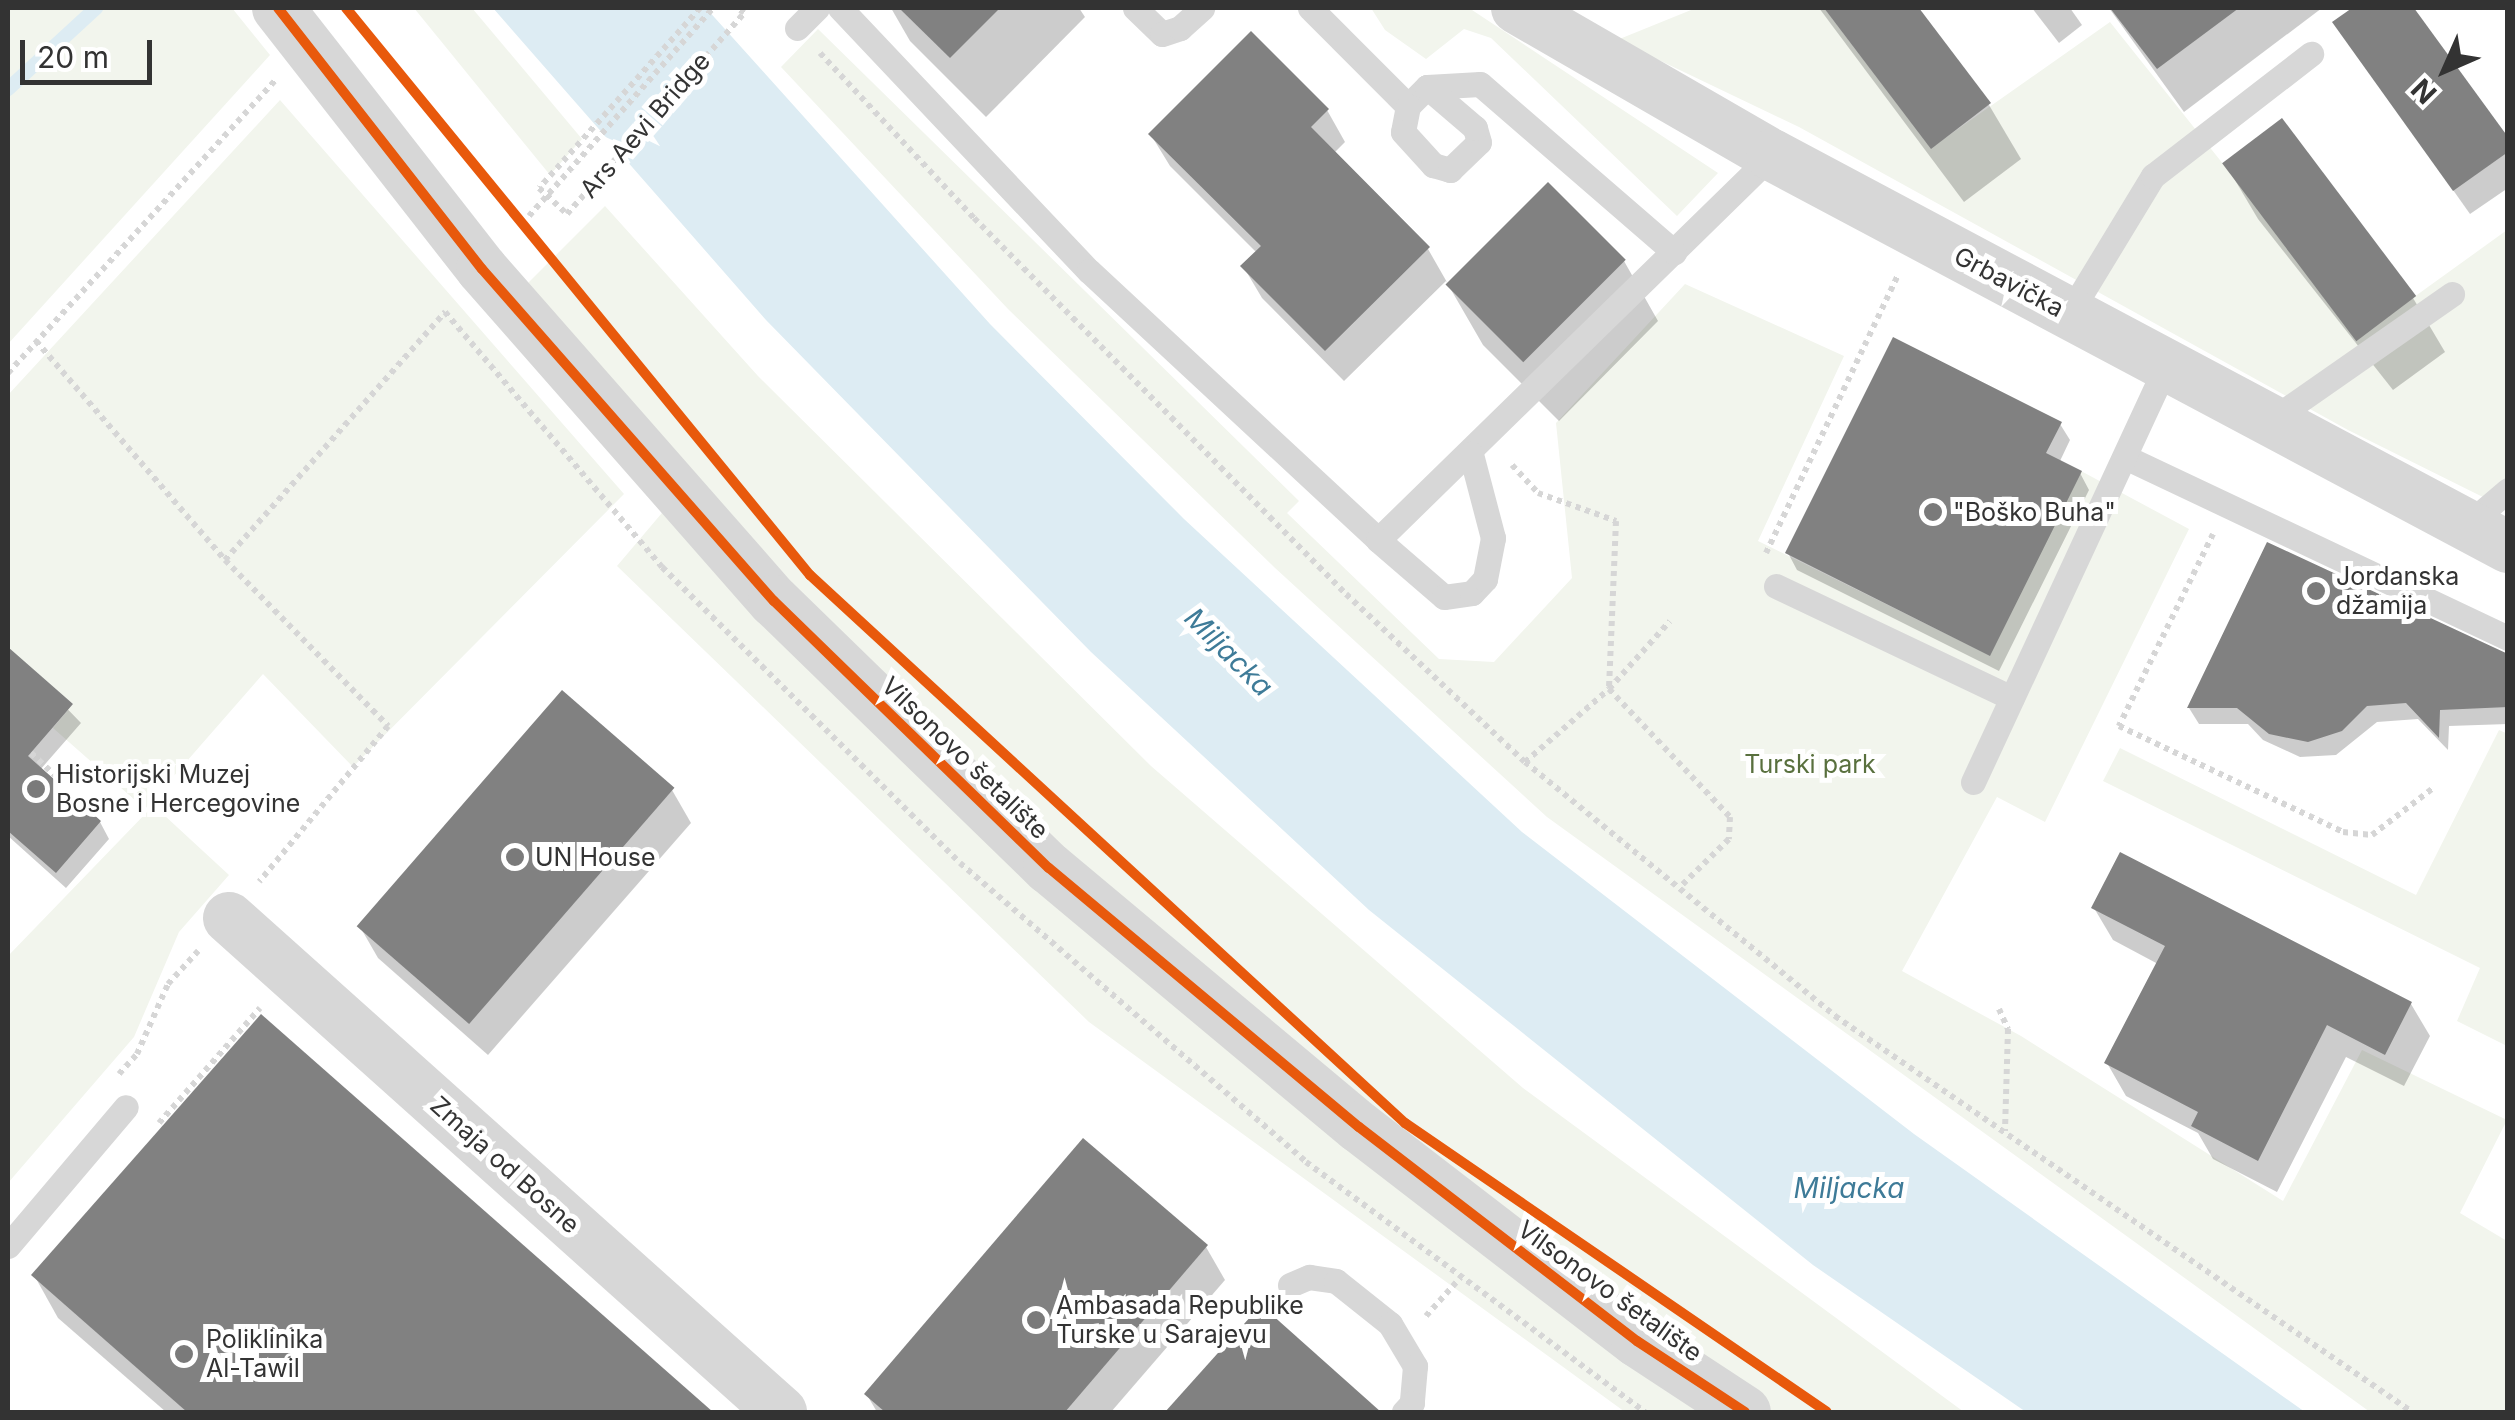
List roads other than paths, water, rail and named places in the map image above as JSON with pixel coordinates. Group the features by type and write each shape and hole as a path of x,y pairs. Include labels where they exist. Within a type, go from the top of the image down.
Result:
{"street":[{"name":"Grbavička","path":"1548,14 1772,155 2487,536"},
{"name":"Vilsonovo šetalište","path":"293,25 482,269 774,601 1050,868 1359,1127 1637,1341 1745,1412"},
{"name":"Zmaja od Bosne","path":"229,918 781,1412"}],"lane":[{"path":"797,28 817,8"},
{"path":"840,8 1090,271 1444,597 1472,593 1485,579 1493,538 1479,447"},
{"path":"1136,8 1162,34 1202,8"},
{"path":"1310,8 1408,106"},
{"path":"2069,314 2153,176 2311,54"},
{"path":"1426,88 1475,128 1479,142 1450,170 1433,165 1402,132 1408,106 1426,88 1480,84 1674,252"},
{"path":"1378,540 1479,447 1772,155"},
{"path":"2270,421 2452,294"},
{"path":"1973,782 2166,366"},
{"path":"2124,457 2508,638"},
{"path":"2487,536 2508,490"},
{"path":"1776,586 2012,698"},
{"path":"8,1246 126,1107"},
{"path":"1290,1285 1309,1276 1336,1281 1390,1324 1415,1366 1412,1402 1404,1412"}],"water":[{"name":"Miljacka","path":"493,8 706,8 990,324 1184,519 1522,832 1914,1134 2305,1412 2026,1412 1813,1265 1369,910 1091,652 766,320"}],"waterway":[{"path":"8,89 96,8"}],"place":[{"name":"\"Boško Buha\"","path":"1933,512"},
{"name":"Jordanska džamija","path":"2316,591"},
{"name":"Historijski Muzej Bosne i Hercegovine","path":"36,789"},
{"name":"UN House","path":"515,857"},
{"name":"Ambasada Republike Turske u Sarajevu","path":"1036,1320"},
{"name":"Poliklinika Al-Tawil","path":"184,1354"}],"park label":[{"name":"Turski park","path":"1810,764"}]}
